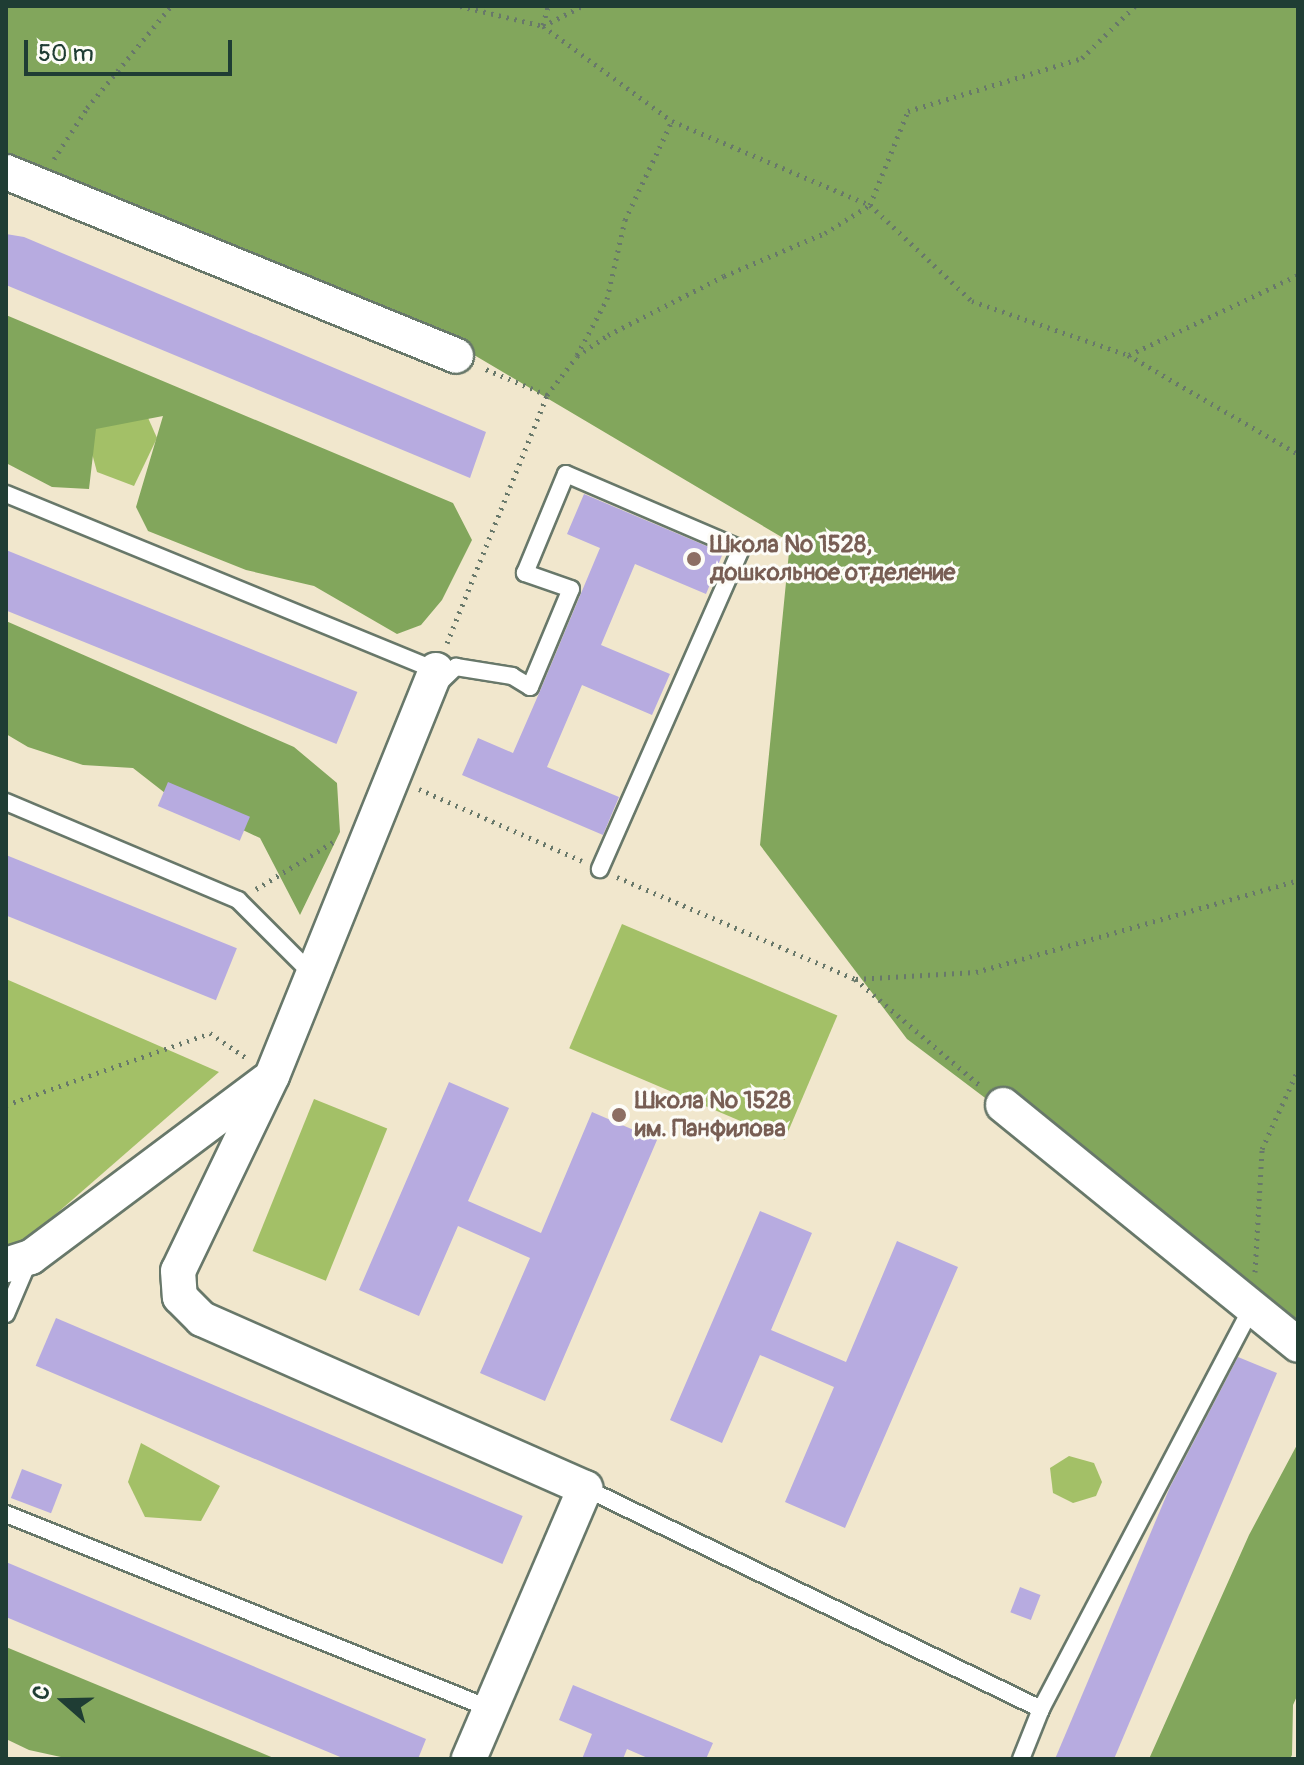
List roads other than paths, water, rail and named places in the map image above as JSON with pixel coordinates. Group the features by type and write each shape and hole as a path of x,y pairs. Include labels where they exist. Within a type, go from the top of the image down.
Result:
{"street":[{"path":"6,172 456,356"},
{"path":"431,682 272,1076 178,1271 180,1297 202,1319 585,1488 469,1759"},
{"path":"18,1261 272,1076"},
{"path":"1003,1105 1254,1305 1298,1345"}],"lane":[{"path":"6,494 431,682 456,667 512,676 530,687 571,589 525,573 566,474 741,549 600,869"},
{"path":"6,802 238,900 313,975"},
{"path":"6,1314 18,1261"},
{"path":"1021,1759 1041,1709 1254,1305"},
{"path":"585,1488 1041,1709"},
{"path":"6,1514 491,1709"}],"place":[{"name":"Школа № 1528, дошкольное отделение","path":"694,559"},
{"name":"Школа № 1528 им. Панфилова","path":"619,1115"}]}
